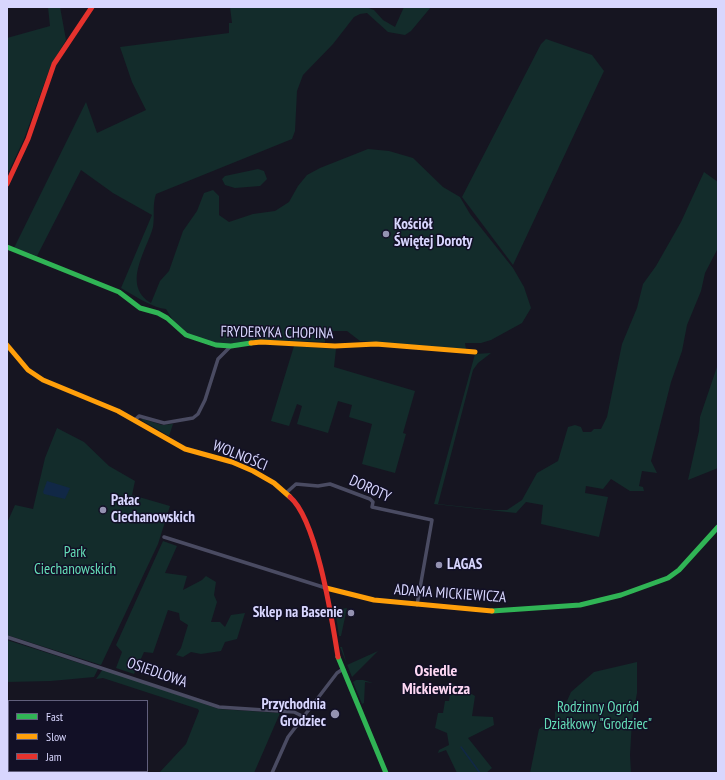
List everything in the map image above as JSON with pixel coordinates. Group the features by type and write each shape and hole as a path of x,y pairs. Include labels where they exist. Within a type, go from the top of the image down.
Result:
{"street":[{"path":"7,184 28,139 54,64 92,7"},
{"name":"FRYDERYKA CHOPINA","path":"7,247 119,292 140,308 158,313 167,318 186,335 198,341 216,345 231,346 261,342 335,346 376,344 475,352"},
{"name":"WOLNOŚCI","path":"7,345 28,370 43,380 109,406 185,449 243,466 272,482 297,503 304,515 326,588 333,637 343,669 386,773"},
{"path":"135,420 139,416 164,423 193,418 198,414 206,400 218,360 231,346"},
{"name":"DOROTY","path":"286,493 296,484 318,486 330,484 370,499 373,502 372,507 432,520 417,605"},
{"name":"ADAMA MICKIEWICZA","path":"164,537 326,588 372,600 485,612 550,608 597,603 654,584 673,574 718,527"},
{"name":"OSIEDLOWA","path":"7,637 219,707 294,712 302,716"},
{"path":"272,773 288,737 302,716 337,673 343,669"}],"green space":[{"path":"48,7 60,7 66,40 51,65 24,139 9,171 7,170 7,38 50,26"},
{"path":"230,7 366,7 374,10 383,20 395,27 404,7 431,7 411,31 405,35 388,32 367,13 354,17 333,44 303,75 297,91 295,131 292,139 156,194 153,227 138,267 138,287 142,296 151,303 160,281 169,271 183,231 197,211 204,193 213,190 219,196 219,215 229,222 253,214 275,211 289,202 298,186 307,175 320,168 368,149 389,151 413,158 443,187 460,197 470,214 513,268 524,287 531,308 522,323 491,340 481,343 465,343 466,349 360,341 347,331 325,331 325,342 268,340 224,344 195,339 176,325 166,309 150,304 121,288 152,215 113,193 81,170 37,256 14,248 86,102 97,133 146,110 132,82 120,47 229,33 229,23 232,23"},
{"path":"546,39 592,55 604,71 513,265 462,197 541,44"},
{"path":"258,169 264,171 267,179 260,186 235,188 225,185 222,179 225,176"},
{"path":"704,172 718,182 718,248 705,273 701,291 687,325 682,351 671,382 651,461 657,473 642,471 639,486 643,487 644,491 630,491 611,479 603,489 586,486 585,493 608,497 599,537 541,524 543,505 526,502 516,513 434,504 475,354 491,353 478,363 473,370 438,504 507,510 522,500 537,473 558,461 568,427 575,425 581,427 583,432 591,432 594,429 601,429 607,417 622,344 637,308 643,284 656,266 681,222"},
{"path":"294,346 336,349 334,367 415,391 403,433 406,434 395,473 362,464 372,424 349,417 352,405 338,401 328,433 297,424 302,406 297,404 289,426 271,421"},
{"path":"718,364 718,468 688,480 699,431 700,417"},
{"path":"143,419 162,425 173,424 169,436 141,420"},
{"name":"Park Ciechanowskich","path":"57,428 84,442 109,466 135,481 132,495 170,506 158,544 101,665 7,635 7,523 15,505 33,509 45,458"},
{"path":"163,541 177,546 165,573 187,576 183,590 202,580 206,576 216,582 214,595 217,602 211,622 220,622 225,627 231,615 245,613 237,639 225,642 221,651 201,654 191,652 183,657 176,655 181,648 188,625 180,620 179,613 168,610 153,653 144,652 134,674 116,668 122,652 116,645"},
{"path":"347,608 341,636 339,636 335,610"},
{"path":"7,640 98,669 94,677 51,681 7,682"},
{"path":"340,647 342,647 347,663"},
{"path":"378,651 352,677 347,665"},
{"name":"Rodzinny Ogród Działkowy \"Grodziec\"","path":"637,662 637,693 632,720 630,755 631,773 530,773 539,729 555,719 555,712 567,701 571,692 594,672"},
{"path":"103,669 219,709 280,713 254,773 159,773 186,744 199,711 198,709 103,678 96,679"},
{"path":"356,680 363,680 373,683 365,682 364,703 362,704 353,682"},
{"path":"452,683 475,696 472,716 493,717 494,725 468,738 492,768 486,773 457,773 446,750 438,753 439,750 449,745 447,733 435,728 438,713 443,713 445,701 449,701"}],"water":[{"path":"47,481 70,488 65,499 44,494 43,492"}],"waterway":[{"path":"461,747 480,773"}],"traffic: fast":[{"path":"7,247 119,292 140,308 158,313 167,318 186,335 216,345 231,346 251,343"},
{"path":"492,611 580,605 621,595 668,578 679,570 718,527"},
{"path":"338,657 386,773"}],"traffic: slow":[{"path":"251,343 261,342 335,346 376,344 475,352"},
{"path":"7,345 28,370 43,380 118,411 185,449 232,462 253,471 274,483 290,497"},
{"path":"326,588 374,600 492,611"}],"traffic: jam":[{"path":"7,184 28,139 54,64 92,7"},
{"path":"290,497 300,509 308,526 315,548 322,572 338,657"}],"place":[{"name":"Kościół Świętej Doroty","path":"386,234"},
{"name":"Pałac Ciechanowskich","path":"103,510"},
{"name":"LAGAS","path":"439,565"},
{"name":"Sklep na Basenie","path":"351,613"},
{"name":"Przychodnia Grodziec","path":"335,714"}],"district":[{"name":"Osiedle Mickiewicza","path":"436,680"}]}
